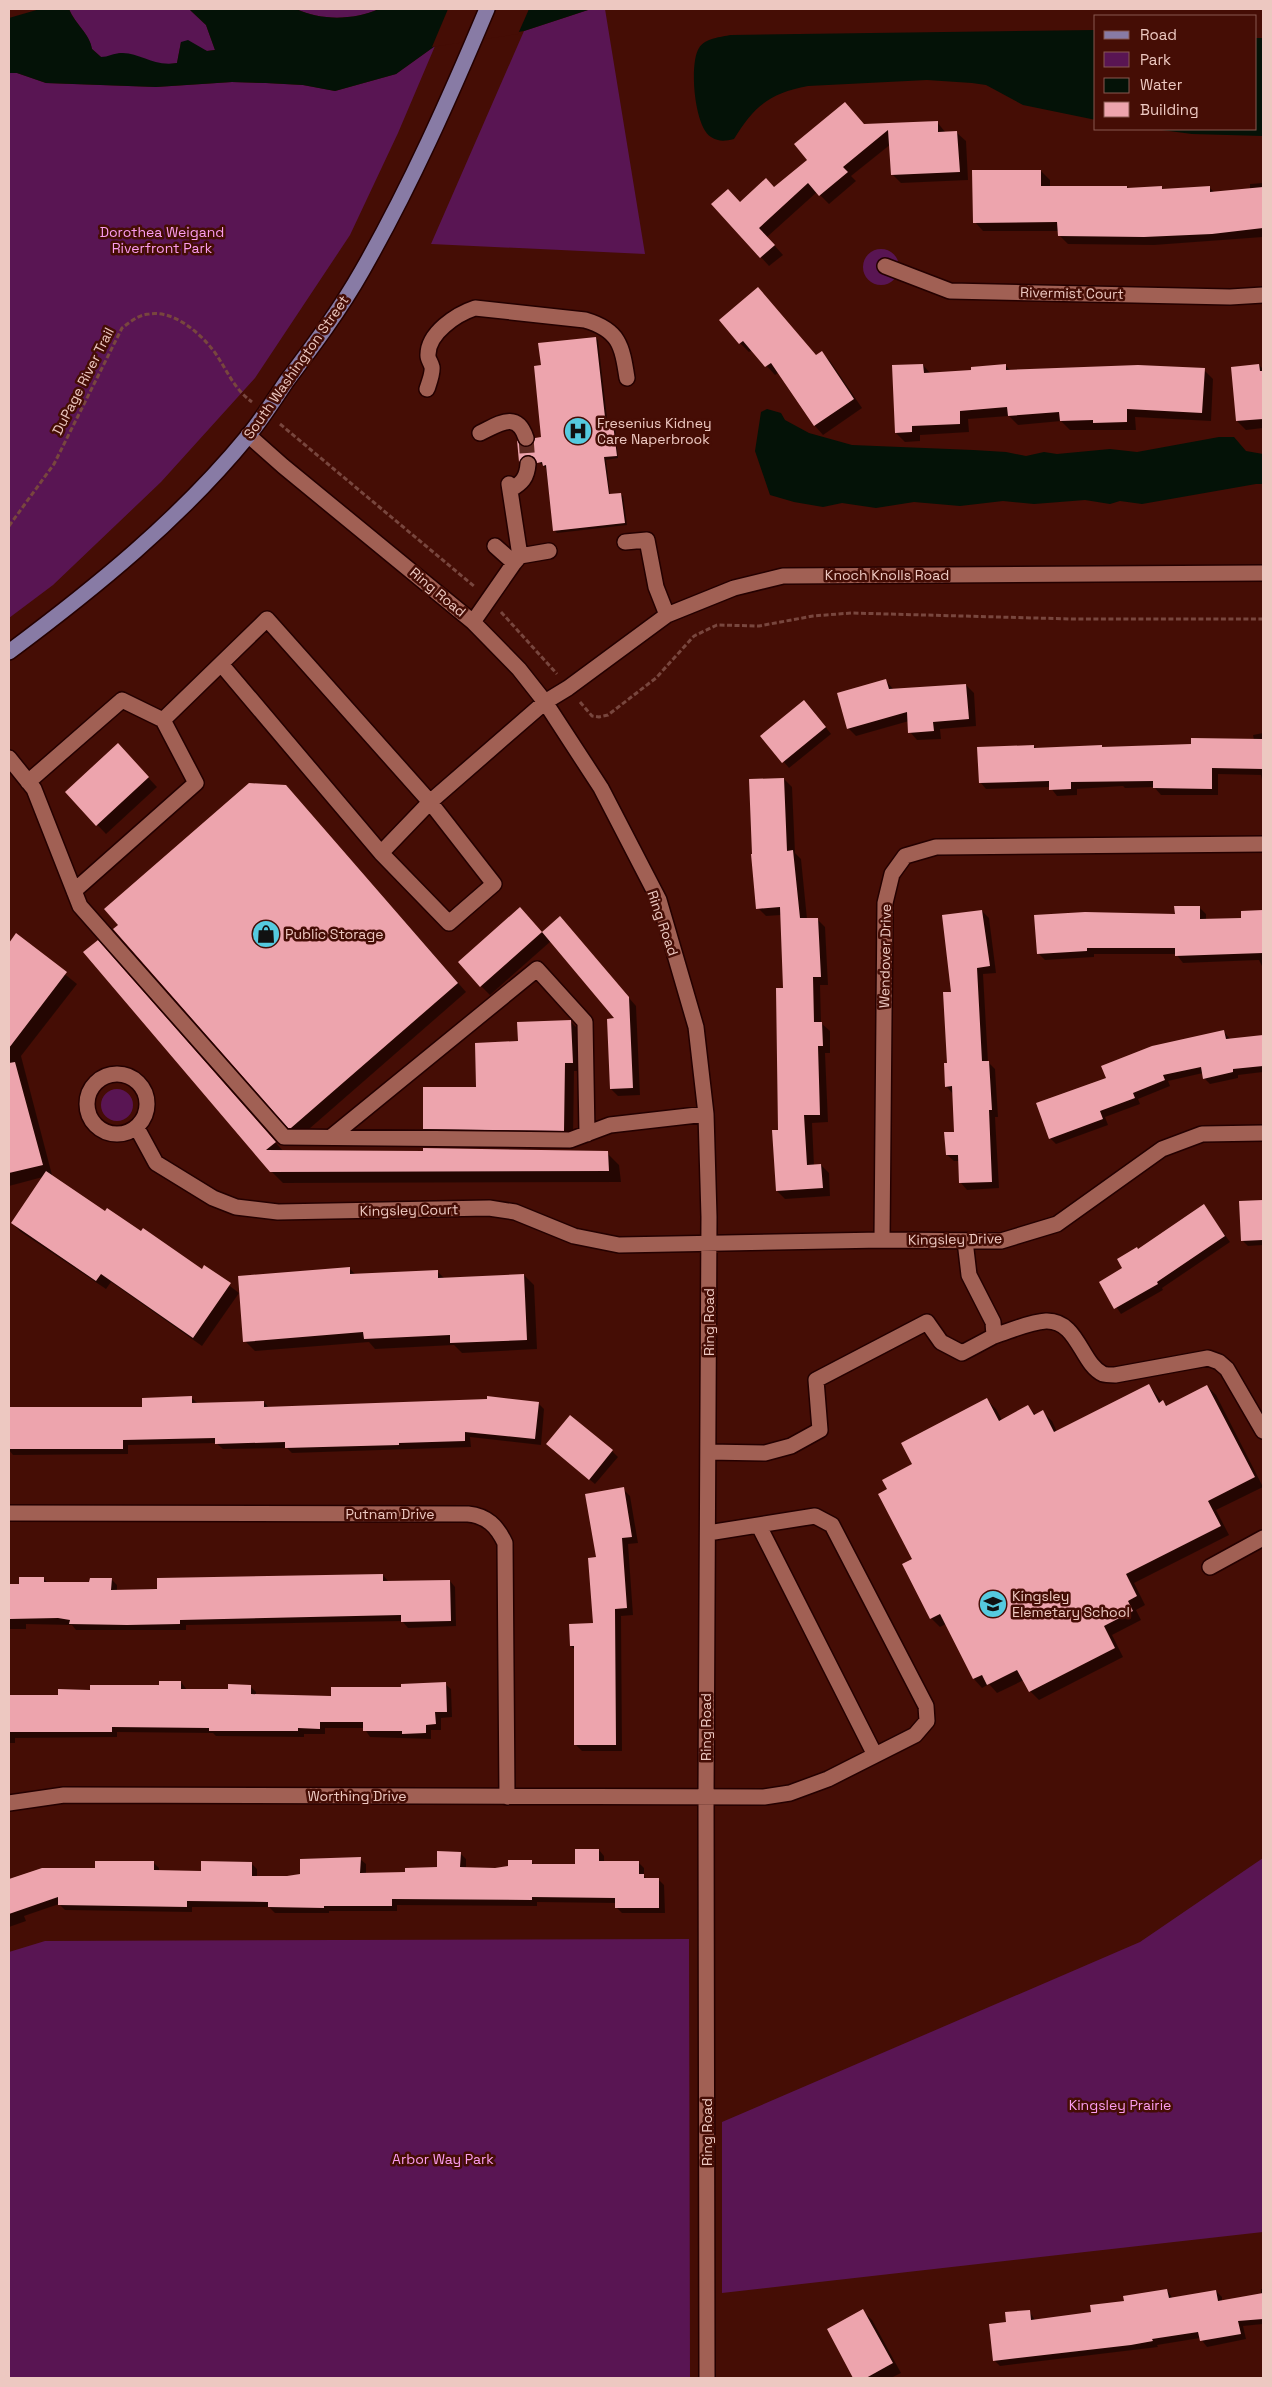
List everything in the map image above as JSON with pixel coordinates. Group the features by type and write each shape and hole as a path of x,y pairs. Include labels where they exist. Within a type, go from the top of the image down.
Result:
{"main road":[{"name":"South Washington Street","path":"9,652 67,610 145,542 196,493 248,435 329,323 362,272 401,199 487,9"}],"street":[{"name":"Rivermist Court","path":"885,266 950,290 1230,297 1263,295"},
{"path":"427,389 433,368 428,356 430,344 446,324 458,314 475,308 584,320 601,324 614,334 623,352 627,378"},
{"path":"480,433 505,421 513,422 523,430 526,438"},
{"name":"Ring Road","path":"248,435 473,622 519,669 545,702 601,788 659,900 696,1027 706,1114 709,1245 706,1796 707,2378"},
{"path":"473,622 517,560 509,487 522,483 528,464"},
{"path":"625,542 647,540 656,587 668,615"},
{"path":"495,546 517,560 549,551"},
{"name":"Knoch Knolls Road","path":"381,853 430,802 545,702 568,688 668,615 734,588 783,576 1263,573"},
{"path":"163,720 267,619 430,802 494,884 449,923 381,853 221,664"},
{"path":"28,782 122,700 163,720 196,783 74,892"},
{"path":"9,758 34,789 80,906 284,1137 570,1140 610,1125 706,1114"},
{"name":"Wendover Drive","path":"882,1240 885,903 892,874 906,856 936,847 1263,844"},
{"path":"331,1137 536,969 585,1022 587,1134"},
{"path":"108,1074 125,1074 133,1077 144,1090 147,1097 146,1114 137,1128 130,1132 114,1134 105,1132 92,1122 86,1106 87,1098 90,1090 101,1078 108,1074"},
{"name":"Kingsley Court","path":"137,1128 156,1163 214,1198 236,1208 278,1212 489,1208 515,1212 574,1236 619,1245 709,1245"},
{"name":"Kingsley Drive","path":"709,1245 882,1240 1001,1241 1057,1224 1162,1149 1202,1134 1263,1132"},
{"path":"965,1241 968,1275 993,1322 994,1336"},
{"path":"708,1452 765,1453 792,1446 820,1430 816,1380 927,1322 941,1342 962,1353 994,1336 1046,1321 1057,1322 1079,1341 1095,1367 1104,1374 1109,1375 1208,1358 1227,1369 1263,1431"},
{"name":"Putnam Drive","path":"9,1513 478,1515 499,1530 505,1543 507,1797"},
{"name":"Worthing Drive","path":"9,1803 64,1795 764,1797 790,1793 828,1779 914,1735 927,1721 926,1706 832,1525 815,1516 708,1533"},
{"path":"758,1526 875,1755"},
{"path":"1210,1567 1263,1538"}],"path":[{"name":"DuPage River Trail","path":"9,526 54,464 122,328 134,319 149,314 163,314 181,321 213,350 240,393 295,435 488,599 550,664"},
{"path":"592,716 599,718 608,715 656,678 694,636 717,625 759,626 813,616 851,612 1072,620 1263,618"}],"green space":[{"path":"69,9 189,9 206,25 215,50 207,51 181,42 177,63 163,65 120,53 111,57 101,57 92,49 88,38"},
{"path":"296,9 379,9 369,13 338,18 316,16"},
{"path":"591,9 605,9 645,254 431,244 524,31"},
{"name":"Dorothea Weigand Riverfront Park","path":"435,46 398,133 350,235 255,378 161,482 53,585 9,618 9,73 17,73 46,83 156,87 232,82 303,85 335,91 396,74"},
{"path":"881,249 888,250 894,254 898,260 898,274 894,280 888,284 881,285 874,284 868,280 864,274 863,267 864,260 868,254 874,250"},
{"path":"117,1089 123,1090 128,1094 132,1099 132,1111 128,1116 123,1120 117,1121 111,1120 106,1116 102,1111 101,1105 102,1099 106,1094 111,1090"},
{"name":"Kingsley Prairie","path":"1263,1858 1263,2232 722,2293 722,2122 1140,1942"},
{"name":"Arbor Way Park","path":"689,1939 690,2378 9,2378 9,1952 45,1941"}],"water":[{"path":"40,9 69,9 91,44 92,49 101,57 128,53 168,64 177,63 181,42 188,40 207,51 215,50 206,25 189,9 296,9 316,16 338,18 369,13 379,9 591,9 524,31 435,46 396,74 335,91 303,85 232,82 156,87 46,83 17,73 9,73 9,18"},
{"path":"1094,30 1094,120 1023,105 986,85 972,83 927,80 808,86 783,93 764,103 749,118 734,139 714,139 705,131 697,108 694,67 699,48 705,42 731,35"},
{"path":"1257,38 1263,38 1263,136 1192,134 1162,130 1257,130"},
{"path":"767,409 781,413 785,420 809,433 852,445 1006,452 1026,456 1044,452 1057,454 1110,449 1137,452 1219,437 1234,437 1246,451 1263,454 1263,484 1142,504 1120,501 1110,504 1085,500 1034,504 1003,501 960,506 914,502 876,508 842,503 823,507 794,502 770,495 755,451 761,412"}],"pier":[{"path":"448,9 529,9 518,34 432,47"}],"building":[{"path":"845,102 864,124 938,121 938,132 957,131 960,172 891,175 888,130 843,167 848,172 819,196 808,183 759,228 775,245 760,258 711,204 728,189 740,202 766,178 774,187 807,160 794,144"},
{"path":"972,170 1041,170 1041,186 1127,186 1127,188 1162,186 1162,189 1210,186 1210,192 1263,187 1263,228 1212,234 1144,237 1058,236 1057,222 973,223"},
{"path":"758,287 816,355 822,351 854,399 814,426 771,363 765,367 743,341 739,344 719,320"},
{"name":"Fresenius Kidney Care Naperbrook","path":"596,337 606,426 613,424 617,456 604,457 609,494 621,493 625,523 553,531 546,465 543,466 542,462 537,463 534,457 529,455 524,456 519,462 517,440 520,445 525,447 533,444 535,438 541,437 534,366 541,365 538,343"},
{"path":"923,364 924,373 971,370 971,367 1006,364 1006,370 1138,365 1205,368 1202,413 1127,409 1127,422 1093,423 1093,420 1060,421 1059,412 1008,416 1007,407 960,411 960,424 912,426 912,432 895,433 892,365"},
{"path":"1259,364 1260,371 1263,371 1263,419 1236,421 1231,367"},
{"path":"886,679 889,689 966,684 969,719 933,722 934,731 908,733 907,712 847,729 837,693"},
{"path":"804,700 826,727 782,763 760,736"},
{"path":"1191,738 1263,739 1263,769 1212,768 1212,789 1153,788 1153,781 1071,782 1071,789 1049,790 1049,781 979,783 977,747 1034,745 1034,748 1191,744"},
{"path":"118,743 149,777 96,826 65,792"},
{"path":"784,778 787,851 793,850 800,918 818,918 821,977 813,977 814,1022 822,1022 823,1046 818,1046 820,1115 804,1115 807,1165 821,1164 823,1188 776,1191 772,1130 778,1130 776,988 783,988 780,907 756,909 751,854 749,779"},
{"path":"249,783 286,785 458,983 291,1128 288,1128 113,929 118,925 104,909"},
{"path":"1174,906 1200,906 1200,919 1241,918 1241,911 1263,910 1263,953 1175,956 1175,948 1087,948 1087,951 1037,954 1034,915 1085,912 1175,914"},
{"path":"520,907 542,932 480,987 458,962"},
{"path":"982,910 990,966 977,968 982,1061 989,1061 992,1110 989,1110 992,1182 959,1183 958,1155 946,1155 944,1132 954,1132 952,1086 945,1087 944,1063 947,1063 943,992 951,992 942,915"},
{"path":"560,916 629,997 633,1088 610,1089 607,1019 614,1018 542,932"},
{"path":"16,933 67,972 9,1048 9,943"},
{"path":"98,940 276,1142 266,1150 423,1151 423,1148 608,1151 609,1171 270,1172 83,952"},
{"path":"571,1020 573,1063 565,1063 564,1131 423,1129 423,1087 476,1087 475,1043 518,1041 517,1022"},
{"path":"1224,1030 1226,1039 1263,1035 1263,1066 1233,1069 1233,1072 1203,1079 1201,1067 1163,1075 1165,1080 1133,1093 1135,1098 1100,1111 1103,1119 1049,1139 1036,1103 1106,1078 1101,1066 1152,1046"},
{"path":"15,1062 43,1165 9,1173 9,1063"},
{"path":"46,1171 105,1211 107,1208 141,1231 143,1228 202,1269 204,1265 231,1283 193,1338 101,1274 96,1281 11,1223"},
{"path":"1263,1200 1263,1240 1241,1241 1239,1201"},
{"path":"1204,1204 1225,1236 1157,1282 1158,1284 1114,1309 1099,1282 1122,1268 1117,1259 1137,1247 1138,1249"},
{"path":"350,1267 350,1274 438,1270 438,1278 524,1274 527,1340 450,1343 450,1335 364,1339 363,1332 243,1342 238,1276"},
{"path":"1149,1384 1159,1403 1163,1400 1166,1406 1207,1385 1255,1477 1208,1501 1221,1526 1126,1574 1137,1596 1128,1601 1133,1611 1104,1626 1115,1648 1029,1692 1017,1670 987,1685 982,1675 973,1679 940,1614 930,1619 902,1564 912,1559 878,1494 887,1489 882,1480 912,1464 901,1443 987,1398 999,1421 1028,1405 1034,1415 1043,1410 1054,1432"},
{"path":"192,1396 192,1403 264,1401 264,1407 487,1399 487,1396 539,1402 535,1439 465,1432 465,1441 399,1443 399,1445 285,1448 285,1442 215,1444 215,1438 123,1440 123,1449 9,1449 9,1407 142,1407 142,1398"},
{"path":"570,1415 613,1450 589,1480 546,1444"},
{"path":"624,1487 632,1537 622,1538 627,1608 615,1609 616,1745 574,1745 574,1646 570,1646 569,1624 593,1623 588,1558 596,1557 585,1494"},
{"path":"383,1574 383,1581 450,1580 451,1621 401,1622 401,1615 180,1620 180,1624 127,1625 69,1624 70,1620 58,1618 9,1619 9,1584 19,1584 19,1577 44,1577 44,1582 89,1582 90,1578 112,1578 111,1590 157,1589 157,1578"},
{"path":"159,1681 181,1681 181,1689 228,1689 228,1684 251,1685 251,1694 331,1696 331,1687 401,1687 401,1684 446,1682 447,1712 435,1712 436,1724 426,1725 426,1733 402,1734 402,1731 363,1731 363,1722 320,1722 320,1729 298,1728 298,1731 209,1731 209,1728 112,1727 112,1732 9,1732 9,1695 58,1695 58,1689 90,1690 90,1685 159,1685"},
{"path":"575,1849 599,1849 599,1861 639,1861 639,1874 644,1874 644,1878 659,1878 659,1908 615,1908 615,1898 532,1897 532,1900 392,1899 392,1906 324,1906 324,1908 268,1907 268,1902 187,1901 187,1907 58,1905 58,1897 9,1914 9,1879 42,1868 95,1868 95,1861 154,1861 154,1870 201,1871 201,1861 252,1862 252,1876 287,1876 300,1874 300,1859 361,1857 360,1873 405,1872 405,1868 437,1867 437,1851 461,1852 460,1867 495,1868 508,1866 508,1860 532,1860 532,1864 575,1864"},
{"path":"1167,2289 1169,2298 1216,2290 1218,2301 1263,2293 1263,2319 1238,2321 1241,2334 1200,2341 1198,2332 1152,2339 1153,2341 1131,2345 993,2361 989,2324 1006,2322 1005,2312 1030,2310 1031,2320 1091,2312 1090,2305 1124,2301 1123,2296"},
{"path":"863,2309 893,2363 866,2378 853,2378 827,2329"}],"tunnel":[{"path":"526,438 528,464"}],"place":[{"name":"Fresenius Kidney Care Naperbrook","path":"578,431"},
{"name":"Public Storage","path":"266,934"},
{"name":"Kingsley Elemetary School","path":"993,1604"}]}
